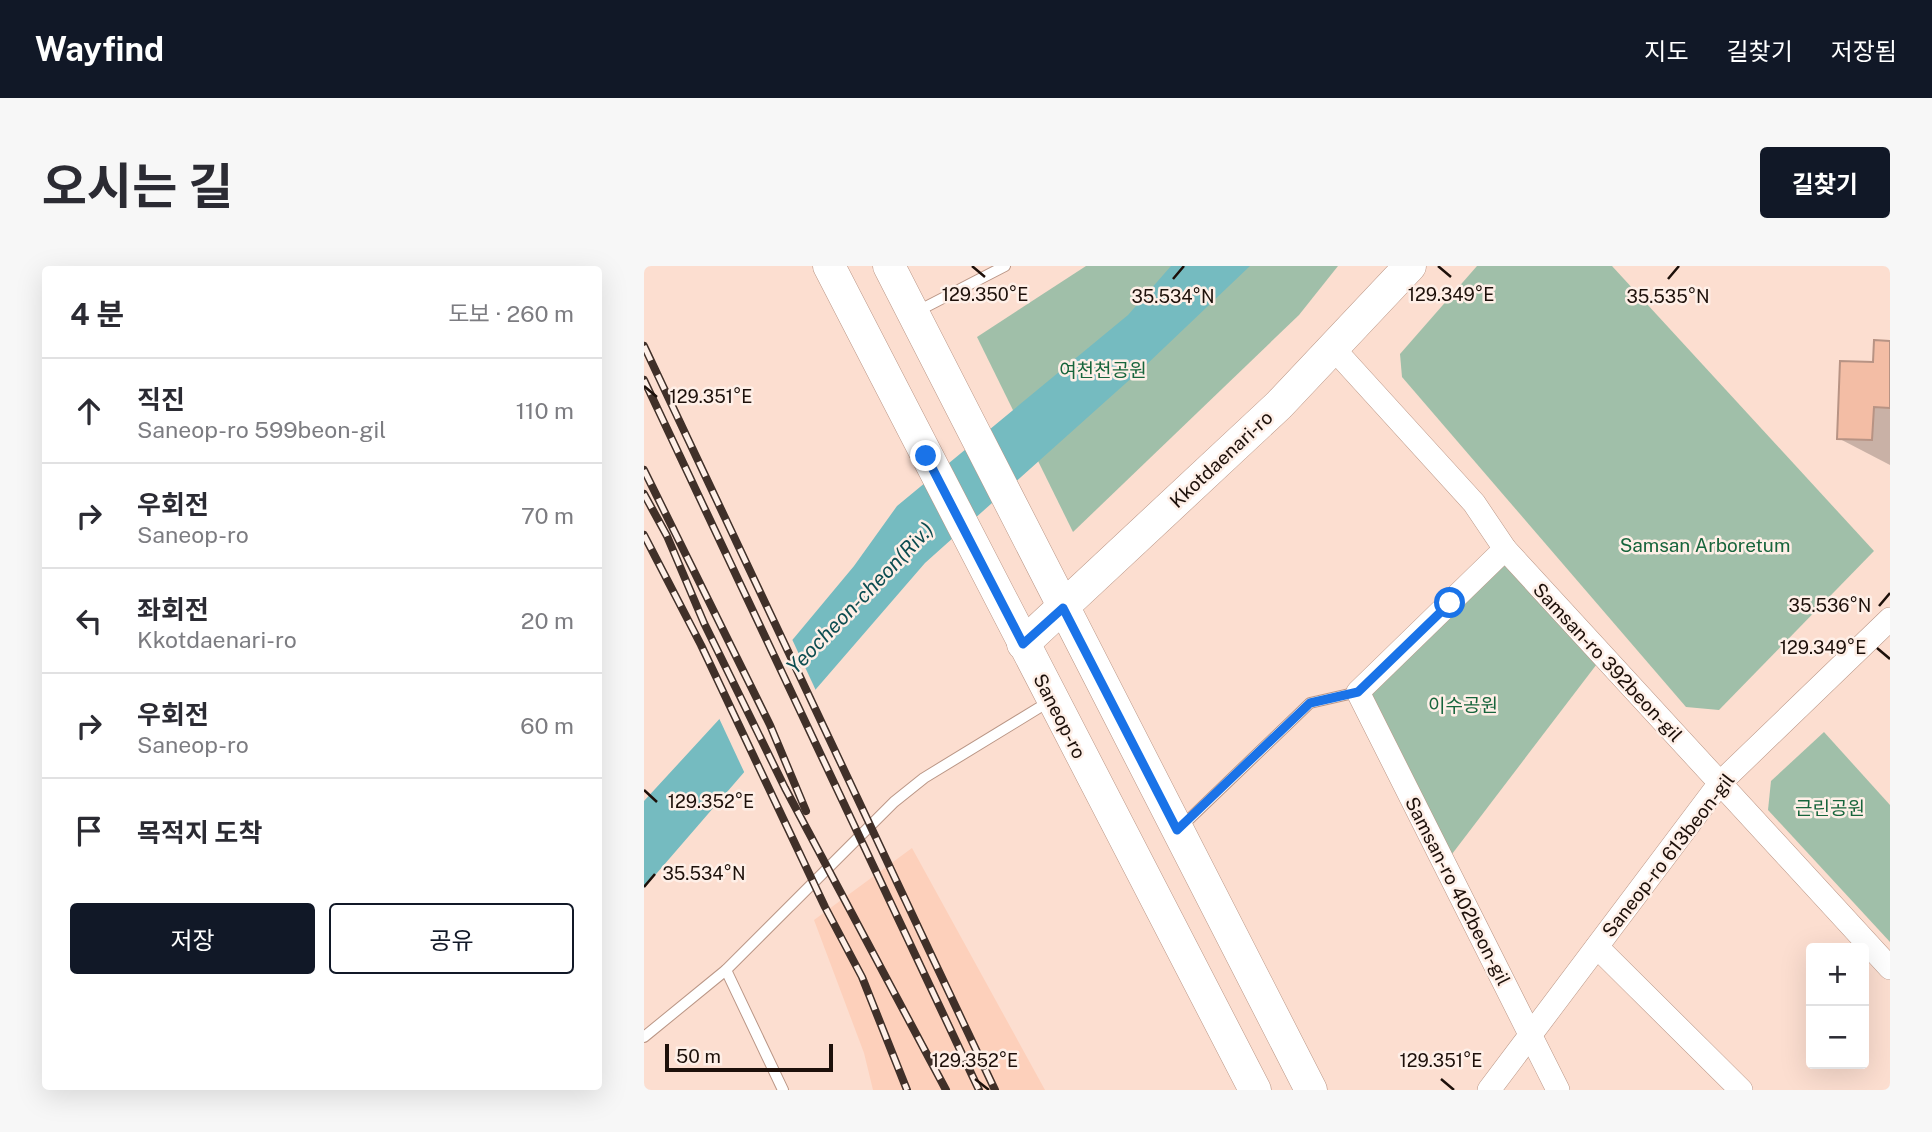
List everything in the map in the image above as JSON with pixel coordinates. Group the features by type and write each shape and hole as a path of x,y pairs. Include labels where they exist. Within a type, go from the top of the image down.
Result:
{"main road":[{"name":"Saneop-ro","path":"829,266 902,412 1255,1090"},
{"path":"889,266 1311,1090"},
{"name":"Kkotdaenari-ro","path":"1023,644 1334,349 1410,266"}],"street":[{"name":"Samsan-ro 392beon-gil","path":"1334,349 1474,503 1505,549 1890,968"},
{"path":"1358,692 1505,549"},
{"name":"Saneop-ro 613beon-gil","path":"1489,1090 1720,783 1890,619"},
{"name":"Samsan-ro 402beon-gil","path":"1358,692 1558,1090"},
{"name":"Saneop-ro 613beon-gil","path":"1597,947 1741,1090"}],"lane":[{"path":"913,313 1005,266"},
{"path":"1177,830 1310,703 1358,692"},
{"path":"644,1037 726,970 894,802 924,778 1052,700"},
{"path":"726,970 783,1090"}],"shaded area":[{"path":"912,848 1045,1090 873,1090 864,1053 814,920"}],"green space":[{"name":"여천천공원","path":"1086,266 1338,266 1299,315 1073,532 977,337"},
{"name":"Samsan Arboretum","path":"1477,266 1612,266 1874,551 1719,710 1686,707 1402,377 1400,354"},
{"name":"이수공원","path":"1505,549 1603,656 1449,858 1358,692"},
{"name":"근린공원","path":"1824,732 1890,805 1890,942 1768,810 1771,781"}],"water":[{"name":"Yeocheon-cheon(Riv.)","path":"1171,266 1250,266 1145,366 925,563 644,888 644,801 794,638 854,566 897,506 1128,315"}],"pier":[{"path":"791,637 818,695 746,776 718,716"}],"building":[{"path":"1874,340 1890,341 1890,408 1874,407 1872,440 1837,439 1840,361 1873,362"}],"railway":[{"path":"644,346 995,1090"},
{"path":"644,380 979,1090"},
{"path":"644,470 770,725 806,811"},
{"path":"644,494 667,536 704,623 785,788 946,1090"},
{"path":"644,535 701,645 825,907 862,977 907,1090"}],"route":[{"path":"926,456 1023,644 1063,608 1177,830 1310,703 1358,692 1450,603"}]}
